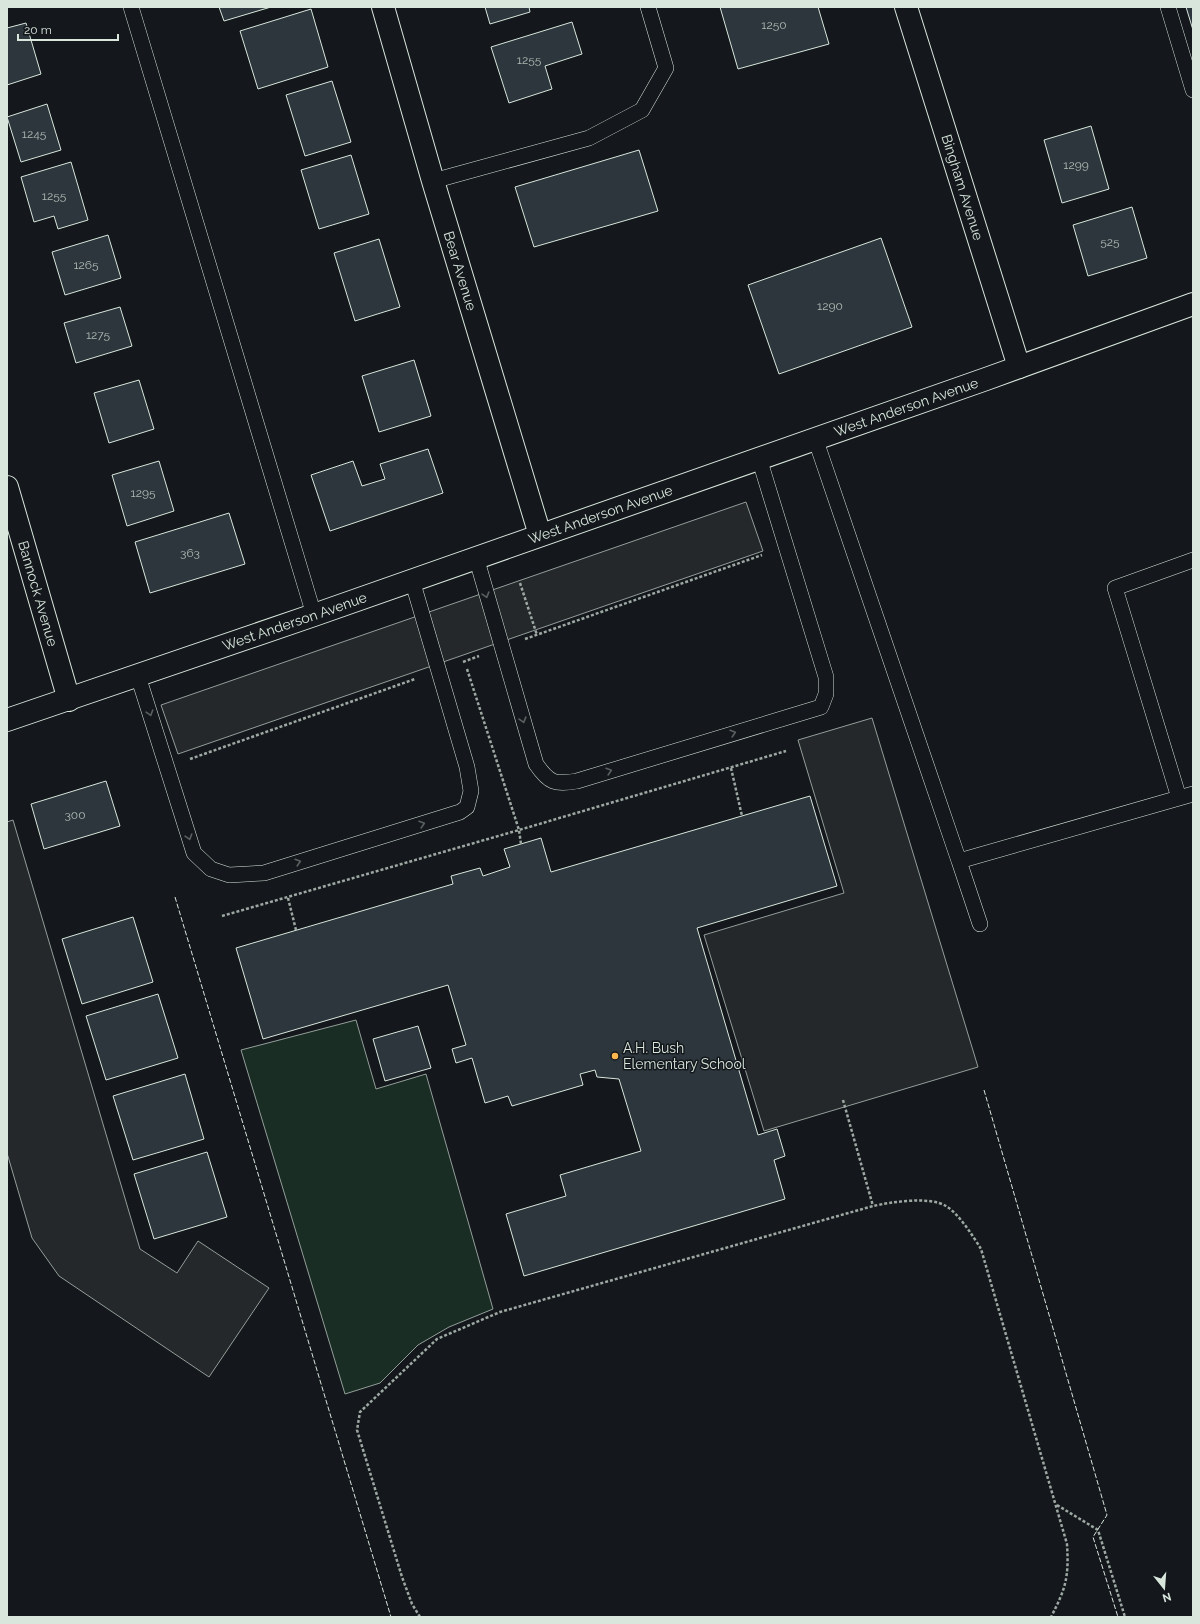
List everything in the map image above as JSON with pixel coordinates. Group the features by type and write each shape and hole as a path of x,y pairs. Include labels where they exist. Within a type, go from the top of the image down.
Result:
{"street":[{"name":"Bear Avenue","path":"383,7 433,181 540,535"},
{"name":"Bingham Avenue","path":"906,7 1019,367"},
{"name":"West Anderson Avenue","path":"7,720 314,615 1019,367 1193,304"},
{"name":"Bannock Avenue","path":"7,487 69,700"}],"lane":[{"path":"131,7 314,615"},
{"path":"433,181 589,138 642,110 666,68 648,7"},
{"path":"1168,7 1193,90"},
{"path":"815,438 980,924"},
{"path":"476,557 536,764 546,778 560,784 578,781 821,707 826,694 826,677 759,458"},
{"path":"959,861 1186,796 1115,588 1193,560"},
{"path":"138,676 194,853 211,869 229,875 264,873 460,812 468,807 471,790 467,767 412,580"}],"path":[{"path":"187,760 764,554"},
{"path":"520,583 537,635"},
{"path":"731,768 742,816"},
{"path":"222,916 519,830 521,844"},
{"path":"288,898 296,930"},
{"path":"843,1100 874,1206"},
{"path":"420,1617 412,1604 402,1577 357,1430 360,1412 437,1339 500,1312 874,1206 900,1201 924,1201 946,1205 969,1229 981,1249 1057,1505 1067,1544 1068,1567 1064,1593 1050,1617"},
{"path":"1057,1505 1098,1530 1125,1617"}],"green space":[{"path":"356,1020 376,1089 426,1074 493,1309 449,1327 418,1345 380,1383 345,1394 241,1050"}],"shaded area":[{"path":"746,502 763,551 178,754 161,705"},
{"path":"872,718 978,1067 764,1131 704,935 844,893 798,740"},
{"path":"13,820 140,1249 177,1273 198,1241 269,1288 209,1377 59,1276 32,1238 7,1153 7,822"}],"building":[{"path":"219,7 271,7 224,21"},
{"path":"485,7 529,7 530,12 490,24"},
{"path":"720,7 818,7 829,44 738,69"},
{"path":"1186,7 1193,7 1193,30"},
{"path":"311,9 328,67 258,89 240,31"},
{"path":"572,22 582,54 545,66 552,89 509,103 491,47"},
{"path":"26,23 41,74 7,85 7,28"},
{"path":"332,81 351,142 305,156 286,95"},
{"path":"47,104 61,150 21,162 7,117"},
{"path":"1091,126 1109,189 1062,203 1044,140"},
{"path":"639,150 658,211 534,247 515,187"},
{"path":"351,155 369,214 319,229 301,170"},
{"path":"71,162 88,220 58,229 54,216 34,222 21,177"},
{"path":"1132,207 1147,258 1088,276 1073,225"},
{"path":"108,235 121,278 65,295 52,252"},
{"path":"881,238 912,327 779,374 748,285"},
{"path":"379,239 400,307 355,321 334,253"},
{"path":"120,307 132,346 76,363 64,323"},
{"path":"414,360 431,416 379,432 362,376"},
{"path":"139,380 154,429 109,443 94,393"},
{"path":"428,449 443,493 330,531 311,475 353,461 362,486 385,479 380,464"},
{"path":"159,461 174,511 127,526 112,475"},
{"path":"229,513 245,564 150,593 135,542"},
{"path":"106,781 120,826 44,849 31,804"},
{"path":"810,796 837,886 697,928 758,1135 777,1129 785,1156 774,1160 785,1199 524,1276 506,1214 566,1196 560,1175 641,1151 619,1079 597,1077 595,1070 580,1074 583,1085 512,1106 508,1096 485,1103 472,1058 456,1063 452,1049 466,1045 448,985 263,1039 236,948 453,884 451,876 480,868 483,876 510,867 504,849 541,838 551,872"},
{"path":"133,917 153,982 82,1004 62,939"},
{"path":"158,994 178,1058 106,1080 86,1016"},
{"path":"418,1026 431,1068 385,1081 373,1039"},
{"path":"185,1074 204,1139 133,1160 113,1096"},
{"path":"207,1152 227,1217 154,1239 134,1174"}],"fence":[{"path":"175,897 391,1617"},
{"path":"984,1090 1107,1515 1093,1537 1118,1617"}],"place":[{"name":"A.H. Bush Elementary School","path":"615,1056"}]}
